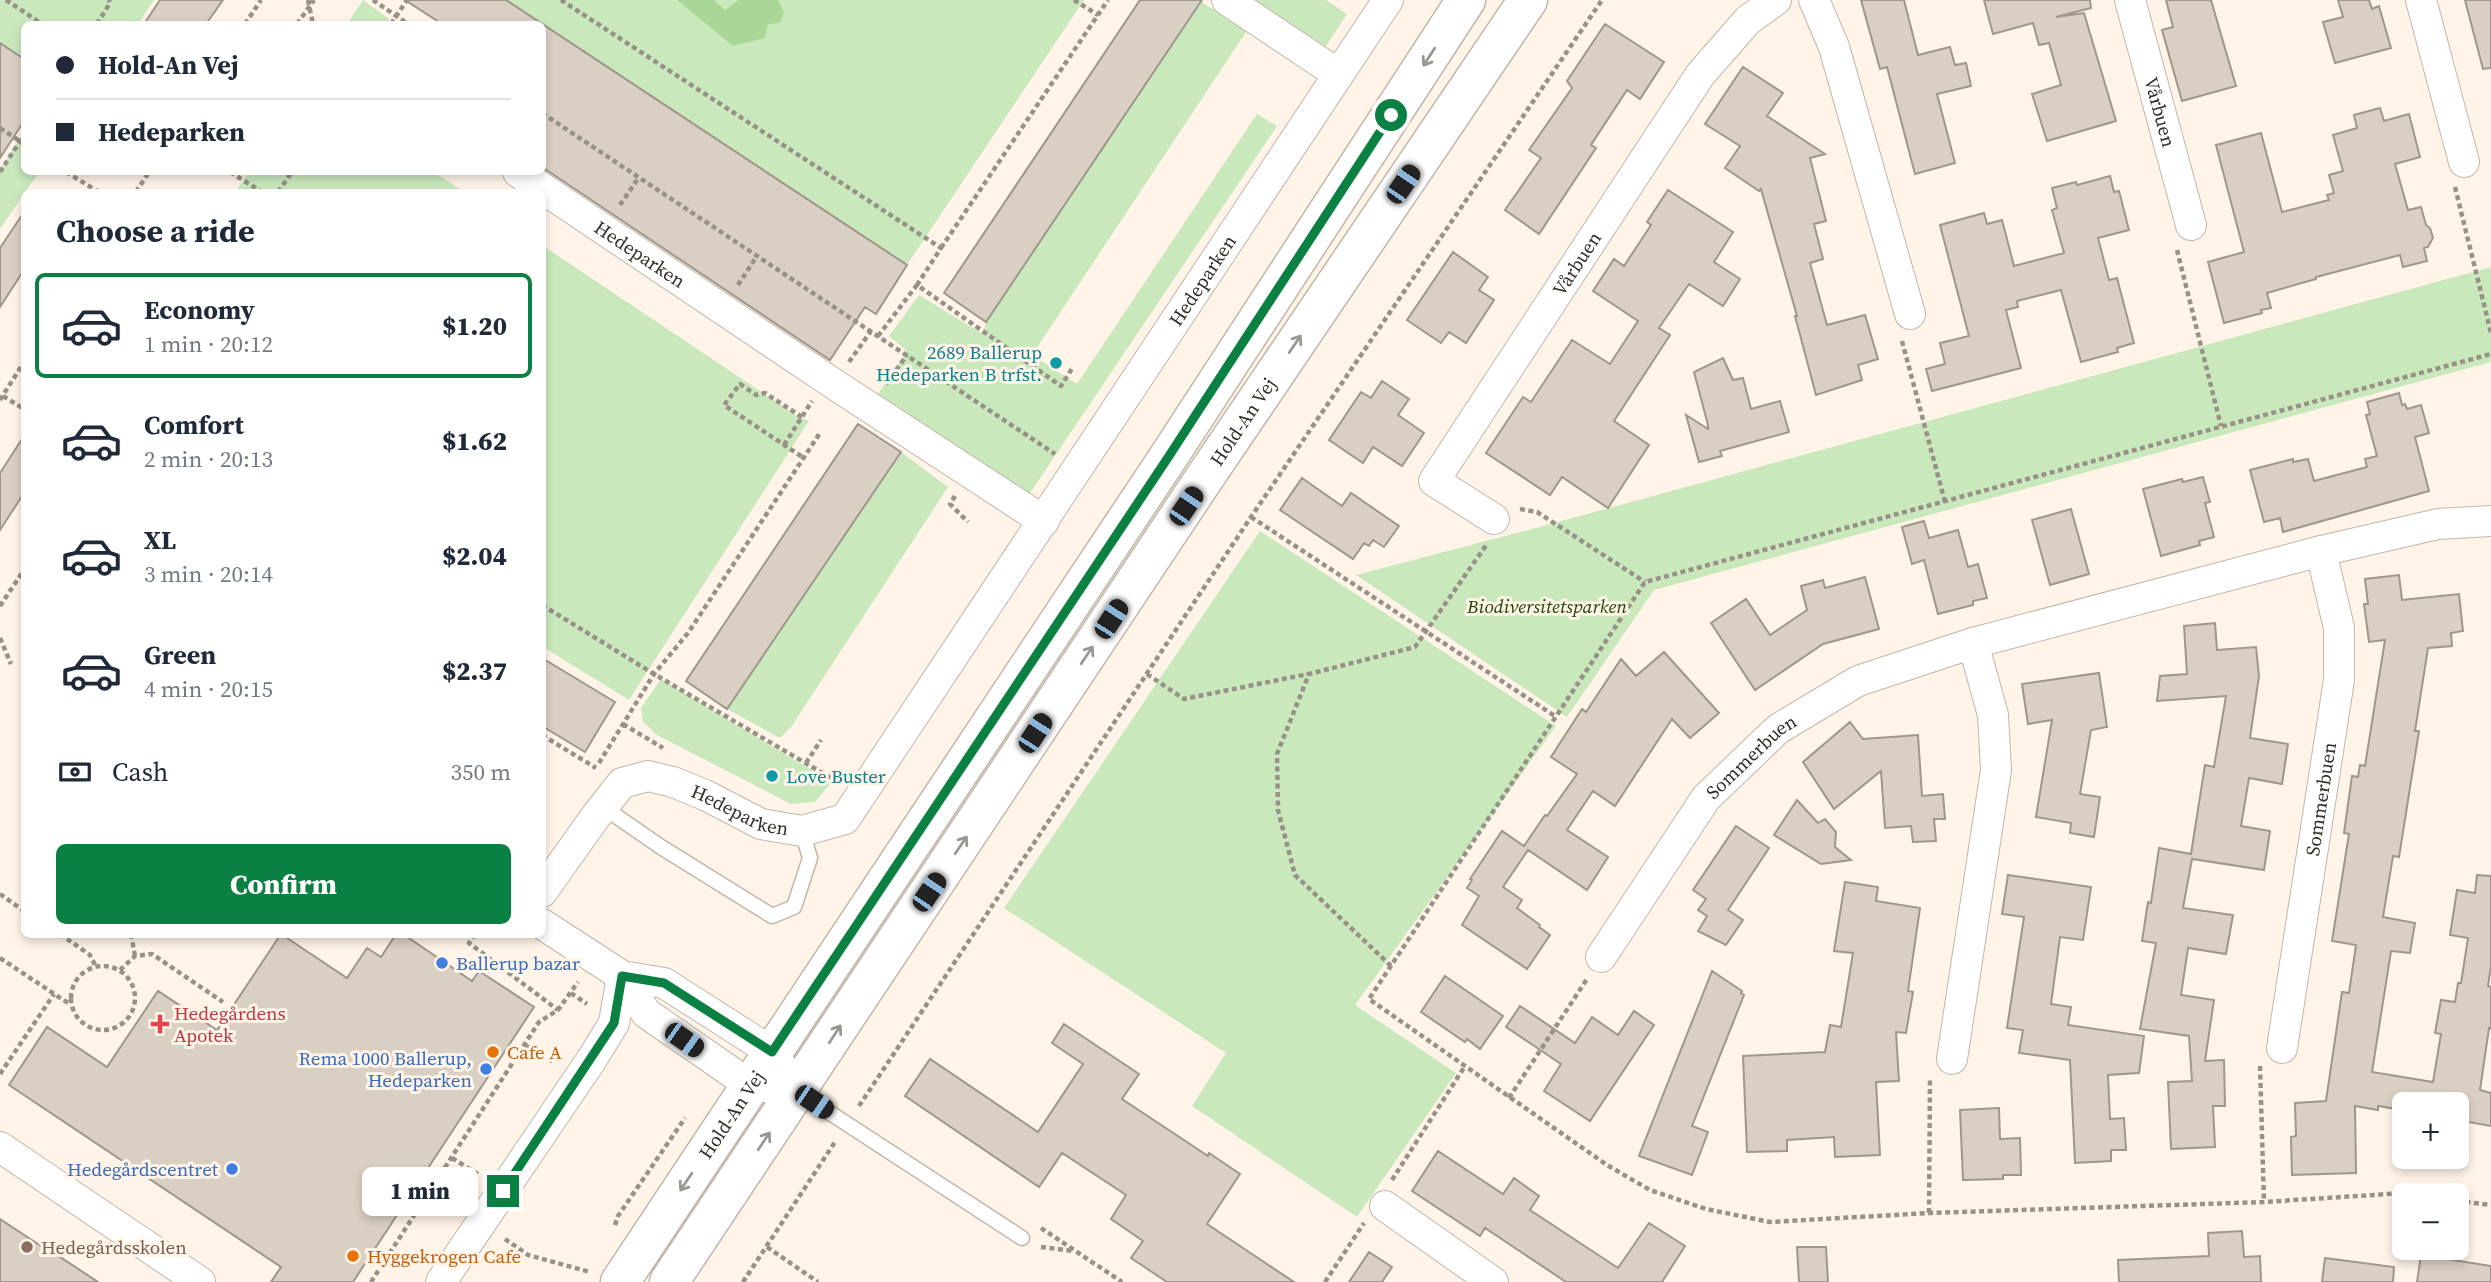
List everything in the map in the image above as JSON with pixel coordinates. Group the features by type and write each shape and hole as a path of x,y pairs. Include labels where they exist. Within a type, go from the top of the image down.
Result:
{"street":[{"path":"1227,0 1338,74"},
{"name":"Hedeparken","path":"546,886 622,783 648,776 673,782 705,795 761,824 802,831 845,818 1388,0"},
{"name":"Hold-An Vej","path":"608,1278 750,1085 1174,448 1466,0"},
{"name":"Hold-An Vej","path":"669,1282 1209,472 1528,0"},
{"name":"Vårbuen","path":"1494,519 1434,481 1700,75 1748,20 1776,0"},
{"path":"1814,0 1834,47 1910,314"},
{"name":"Vårbuen","path":"2130,0 2191,225"},
{"path":"2421,0 2464,162"},
{"name":"Hedeparken","path":"522,175 543,189"},
{"name":"Hedeparken","path":"546,191 1044,521"},
{"name":"Sommerbuen","path":"1601,957 1706,798 1778,729 1858,681 1973,643 2321,551 2438,524 2491,521"},
{"name":"Sommerbuen","path":"2282,1048 2339,680 2339,628 2321,551"},
{"path":"1952,1059 1996,770 1993,715 1973,643"},
{"path":"546,927 622,976 664,983 772,1052 797,1091"},
{"path":"622,976 646,1013 750,1085 797,1091"},
{"path":"441,1282 611,1029 622,976"},
{"path":"0,1147 200,1282"},
{"path":"1380,1203 1493,1282"}],"lane":[{"path":"603,807 661,847 772,916 794,907 810,859 802,831"},
{"path":"797,1091 1022,1238"}],"path":[{"path":"6,0 38,21"},
{"path":"99,21 110,3 109,0"},
{"path":"248,21 261,0"},
{"path":"299,21 308,3 313,0"},
{"path":"373,0 403,21"},
{"path":"394,21 407,0"},
{"path":"562,0 941,248"},
{"path":"1074,0 1098,15"},
{"path":"878,336 917,285 1108,0"},
{"path":"743,1282 1251,517 1602,0"},
{"path":"308,3 312,21"},
{"path":"546,116 1078,469"},
{"path":"0,128 21,142"},
{"path":"0,172 21,144"},
{"path":"2464,162 2452,174 2491,333"},
{"path":"71,175 94,189"},
{"path":"235,175 257,189"},
{"path":"625,197 639,177"},
{"path":"2191,225 2175,243 2221,426"},
{"path":"744,275 757,256"},
{"path":"917,285 1061,386 1073,367"},
{"path":"1910,314 1899,331 1945,502"},
{"path":"2392,1195 1770,1222 1706,1209 1650,1190 1509,1098 1369,999 1645,582 2491,354"},
{"path":"21,367 1,398 21,408"},
{"path":"784,445 800,419 765,393 756,396 740,384 724,405 784,445 804,458"},
{"path":"546,739 596,768 654,674 688,633 820,433"},
{"path":"953,499 950,504 968,522"},
{"path":"1147,674 1184,699 1309,674 1415,647 1490,539 1494,519 1519,509 1536,512 1645,582"},
{"path":"1251,517 1555,716"},
{"path":"0,606 21,574"},
{"path":"546,607 861,795"},
{"path":"0,638 11,664"},
{"path":"1309,674 1277,754 1278,810 1295,875 1391,966"},
{"path":"806,763 821,740"},
{"path":"0,894 21,909"},
{"path":"66,938 90,955 96,967"},
{"path":"132,938 135,956"},
{"path":"472,938 469,943 558,1010"},
{"path":"120,970 135,956 152,954 223,1002"},
{"path":"1509,1098 1601,957"},
{"path":"0,958 72,1006"},
{"path":"108,966 120,970 135,990 131,1015 111,1030 86,1026 77,1017 72,1006 71,993 76,981 84,972 96,967 108,966"},
{"path":"372,1282 539,1022 558,1010 571,993"},
{"path":"0,1074 54,994"},
{"path":"526,1046 551,1061"},
{"path":"2264,1202 2260,1067 2282,1048"},
{"path":"1929,1213 1930,1074 1952,1059"},
{"path":"1325,1282 1380,1203 1465,1066"},
{"path":"452,1158 475,1172"},
{"path":"2469,1202 2491,1205"},
{"path":"1022,1238 1046,1249 1075,1251"},
{"path":"767,1247 818,1282"},
{"path":"549,1263 608,1278"}],"green space":[{"path":"0,0 154,0 140,21 21,21 21,57 0,42"},
{"path":"363,0 389,19 388,21 349,21"},
{"path":"506,0 1084,0 907,265 546,26 546,21 538,21"},
{"path":"677,0 714,0 725,10 739,0 778,0 784,12 780,23 768,24 765,38 733,46"},
{"path":"1245,0 1326,0 1347,14 1322,52"},
{"path":"1201,2 1248,29 1032,355 1077,384 1257,114 1277,126 1028,496 876,397 907,351 889,336 919,295 983,334 986,322"},
{"path":"21,137 21,175 37,175 27,189 21,189 21,198 0,229 0,170"},
{"path":"247,175 438,175 460,189 237,189"},
{"path":"546,248 797,416 809,421 629,700 546,649"},
{"name":"Biodiversitetsparken","path":"2491,267 2491,362 1654,590 1567,717 1356,575 1536,528"},
{"path":"901,452 948,487 791,727 780,738 727,709"},
{"path":"1260,531 1556,726 1355,1005 1456,1073 1357,1217 1192,1106 1226,1053 1004,908"},
{"path":"661,679 832,782 815,802 791,804 657,735 643,722 641,708"}],"building":[{"path":"160,0 223,0 208,21 146,21"},
{"path":"405,0 506,0 538,21 437,21"},
{"path":"1140,0 1202,0 986,322 944,293"},
{"path":"1861,0 1904,0 1918,55 1950,47 1955,65 1966,63 1971,86 1937,94 1955,163 1915,174 1887,67 1880,69"},
{"path":"1984,0 2090,0 2091,8 2056,17 2084,13 2116,121 2047,141 2032,94 2061,85 2049,43 2039,45 2033,23 1993,34"},
{"path":"2166,0 2211,0 2236,86 2182,101 2162,30 2173,27"},
{"path":"2338,0 2369,0 2372,9 2379,6 2391,48 2335,63 2323,22 2343,17"},
{"path":"2465,0 2491,0 2491,68 2483,69"},
{"path":"1605,24 1664,62 1640,99 1627,90 1591,145 1596,148 1539,234 1505,210 1541,158 1529,150 1572,88 1567,81"},
{"path":"546,26 907,265 876,314 865,307 830,360 546,170"},
{"path":"0,43 21,57 21,126 0,158"},
{"path":"1743,67 1783,93 1767,116 1825,154 1810,158 1826,221 1814,224 1823,259 1810,263 1827,325 1865,315 1878,359 1858,365 1862,380 1816,395 1761,189 1759,191 1725,168 1740,146 1705,124"},
{"path":"2380,108 2384,121 2409,114 2420,157 2395,164 2408,210 2421,207 2426,225 2430,228 2433,238 2428,247 2424,248 2427,261 2403,267 2400,255 2316,277 2267,293 2271,308 2261,310 2262,313 2224,323 2208,262 2244,252 2216,145 2261,133 2282,212 2329,200 2327,195 2334,193 2329,175 2343,171 2333,135 2357,128 2354,115"},
{"path":"2110,176 2114,192 2119,191 2129,230 2098,238 2109,280 2117,278 2134,343 2117,348 2118,352 2081,362 2061,290 2017,301 2018,307 2006,310 2021,368 1932,391 1926,369 1945,364 1940,343 1969,336 1940,225 1984,213 1987,224 2002,220 2014,266 2064,253 2052,210 2057,208 2052,188 2076,182 2077,185"},
{"path":"1668,190 1733,232 1714,262 1740,279 1723,306 1689,284 1659,328 1670,335 1614,421 1649,445 1608,508 1562,477 1550,495 1486,453 1523,397 1531,402 1572,340 1610,364 1638,321 1593,291 1614,259 1624,266 1651,225 1647,222"},
{"path":"21,216 21,275 0,307 0,248"},
{"path":"1453,252 1488,277 1479,290 1494,300 1466,343 1449,332 1441,343 1407,320"},
{"path":"1723,358 1733,380 1743,378 1751,409 1780,401 1789,432 1720,451 1722,456 1699,462 1686,415 1708,429 1708,425 1694,372"},
{"path":"1382,381 1409,399 1398,415 1424,433 1402,466 1373,447 1363,463 1329,440 1361,392 1371,398"},
{"path":"2399,393 2402,405 2405,404 2407,409 2421,405 2429,433 2415,437 2429,491 2283,532 2280,518 2264,522 2250,470 2293,459 2293,462 2308,459 2314,481 2367,467 2365,459 2377,456 2366,415 2370,414 2367,402"},
{"path":"858,424 901,452 727,709 686,681"},
{"path":"21,441 21,498 0,530 0,473"},
{"path":"2203,477 2210,502 2205,503 2214,537 2199,541 2200,545 2161,556 2143,489 2182,479 2183,482"},
{"path":"1302,478 1342,506 1351,493 1399,526 1384,547 1373,540 1369,546 1364,543 1353,559 1280,510"},
{"path":"2071,509 2089,574 2050,585 2032,520"},
{"path":"1924,521 1929,538 1958,530 1968,567 1978,564 1987,598 1973,601 1973,605 1938,614 1924,560 1912,564 1902,527"},
{"path":"2399,575 2402,600 2459,594 2463,631 2451,633 2452,646 2428,648 2415,731 2419,731 2399,857 2393,856 2383,917 2415,923 2410,953 2391,951 2372,1072 2433,1082 2441,1034 2435,1033 2441,1000 2455,1002 2468,938 2450,935 2457,890 2475,893 2477,875 2491,876 2491,966 2488,986 2491,987 2491,1029 2489,1028 2480,1090 2491,1093 2491,1126 2469,1122 2469,1092 2392,1092 2392,1108 2378,1106 2378,1110 2355,1106 2356,1173 2292,1175 2291,1137 2296,1136 2295,1103 2326,1101 2342,992 2349,993 2356,945 2332,941 2349,834 2344,833 2352,776 2358,777 2360,765 2365,766 2385,640 2369,642 2364,604 2368,604 2365,579"},
{"path":"1865,577 1879,629 1823,644 1755,690 1711,623 1746,599 1770,635 1807,610 1801,586 1823,580 1825,588"},
{"path":"2215,623 2217,650 2256,647 2259,676 2250,738 2288,744 2282,784 2249,778 2241,826 2270,831 2264,870 2192,859 2183,908 2233,915 2226,954 2188,948 2181,995 2214,1000 2205,1061 2224,1060 2225,1106 2213,1106 2215,1147 2171,1149 2168,1082 2192,1081 2189,1036 2140,1029 2156,943 2142,941 2159,848 2191,854 2205,765 2214,767 2226,696 2157,701 2160,676 2187,674 2184,626"},
{"path":"1664,652 1719,713 1690,738 1672,719 1615,806 1593,791 1567,830 1608,857 1587,890 1528,850 1503,887 1522,900 1517,908 1550,935 1527,969 1462,925 1479,896 1467,888 1472,880 1470,879 1502,831 1524,846 1577,774 1551,757 1582,709 1586,712 1621,659 1636,676"},
{"path":"546,660 615,702 585,752 546,728"},
{"path":"2099,673 2107,727 2091,730 2080,794 2100,797 2094,837 2070,833 2071,823 2036,817 2052,720 2028,724 2022,684"},
{"path":"1850,722 1863,739 1918,735 1922,796 1943,794 1945,819 1934,819 1936,841 1913,842 1911,826 1885,828 1881,771 1834,809 1803,762"},
{"path":"1797,800 1818,823 1825,819 1836,832 1835,847 1851,860 1821,864 1774,835"},
{"path":"1736,826 1769,848 1728,910 1743,920 1726,945 1698,931 1707,916 1698,910 1706,899 1693,890"},
{"path":"2008,875 2091,887 2083,940 2060,937 2051,1004 2071,1007 2068,1025 2144,1036 2139,1073 2108,1075 2110,1119 2124,1118 2126,1150 2111,1150 2111,1161 2075,1163 2070,1060 2019,1053 2023,1030 2007,1028 2024,917 2002,914"},
{"path":"1845,882 1878,887 1876,901 1920,908 1908,991 1913,992 1906,1033 1896,1032 1899,1081 1876,1082 1880,1155 1835,1157 1834,1137 1787,1140 1787,1151 1747,1152 1743,1056 1825,1052 1830,1025 1841,1027 1853,953 1834,951"},
{"name":"Hedegårdscentret","path":"278,938 287,938 347,978 367,948 381,957 393,938 409,938 472,981 479,971 534,1007 353,1282 271,1282 281,1267 9,1085 47,1027 107,1067 158,991 217,1030"},
{"path":"1712,971 1744,995 1692,1126 1708,1132 1692,1175 1639,1156"},
{"path":"1445,976 1503,1016 1480,1049 1421,1012"},
{"path":"1520,1006 1575,1043 1592,1017 1618,1035 1634,1011 1654,1025 1590,1121 1544,1091 1561,1064 1506,1027"},
{"path":"1064,1024 1139,1074 1122,1099 1240,1174 1207,1224 1294,1282 1167,1282 1131,1258 1143,1241 1111,1219 1126,1195 1062,1153 1039,1187 905,1096 930,1059 1038,1132 1083,1064 1052,1043"},
{"path":"1999,1108 2000,1139 2020,1138 2021,1175 2003,1175 2003,1179 1963,1180 1960,1110"},
{"path":"1438,1151 1503,1194 1514,1178 1539,1196 1530,1210 1618,1268 1649,1223 1685,1246 1662,1282 1566,1282 1485,1228 1480,1236 1412,1191"},
{"name":"Hedegårdsskolen","path":"0,1219 42,1245 98,1282 0,1282"},
{"path":"2242,1231 2244,1257 2260,1256 2261,1282 2119,1282 2118,1260 2209,1256 2208,1233"},
{"path":"1797,1247 1826,1247 1828,1282 1799,1282"},
{"path":"1369,1252 1392,1267 1382,1282 1349,1282"},
{"path":"2325,1258 2394,1267 2393,1282 2322,1282"},
{"path":"2420,1260 2453,1260 2491,1266 2491,1282 2417,1282"}],"place":[{"name":"2689 Ballerup Hedeparken B trfst.","path":"1056,363"},
{"name":"Love Buster","path":"772,776"},
{"name":"Ballerup bazar","path":"442,963"},
{"name":"Hedegårdens Apotek","path":"160,1024"},
{"name":"Cafe A","path":"493,1052"},
{"name":"Rema 1000 Ballerup, Hedeparken","path":"486,1069"},
{"name":"Hedegårdscentret","path":"232,1169"},
{"name":"Hedegårdsskolen","path":"27,1247"},
{"name":"Hyggekrogen Cafe","path":"353,1256"}],"route":[{"path":"503,1191 614,1023 622,976 664,983 772,1052 1167,459 1391,115"}]}
